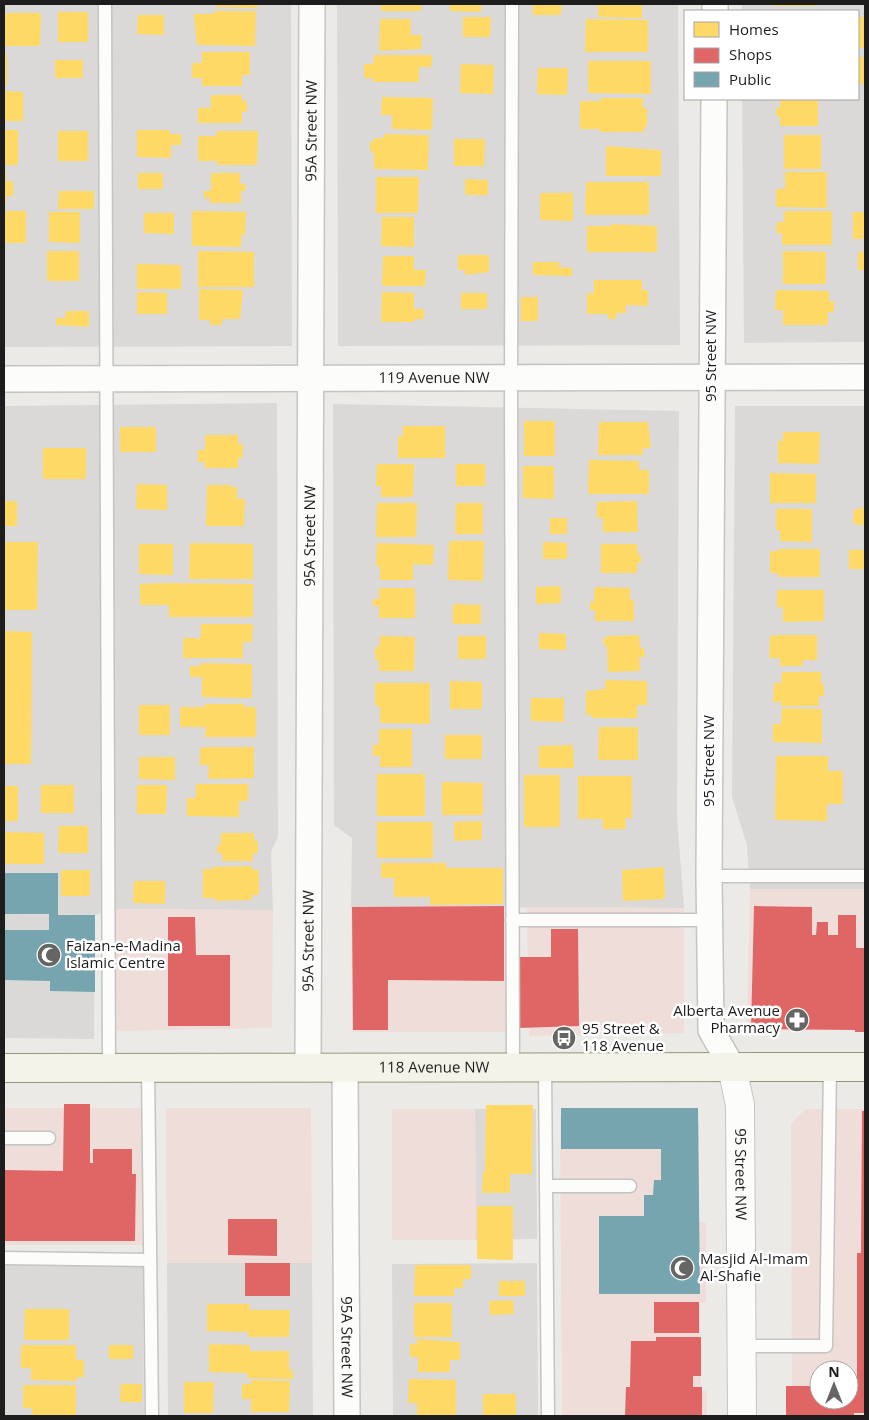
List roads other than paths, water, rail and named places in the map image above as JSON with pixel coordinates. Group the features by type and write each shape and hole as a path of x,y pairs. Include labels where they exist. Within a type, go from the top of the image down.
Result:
{"main road":[{"name":"118 Avenue NW","path":"4,1068 865,1067"}],"street":[{"name":"95A Street NW","path":"308,1067 312,4"},
{"name":"95 Street NW","path":"714,100 709,876 711,1030 732,1067 740,1105 742,1416"},
{"name":"119 Avenue NW","path":"4,379 865,377"},
{"name":"95A Street NW","path":"345,1067 347,1416"}],"lane":[{"path":"105,4 109,1068"},
{"path":"512,4 513,1067"},
{"path":"709,876 865,876"},
{"path":"512,920 709,920"},
{"path":"148,1067 152,1416"},
{"path":"545,1067 548,1416"},
{"path":"741,1346 826,1346 830,1067"},
{"path":"4,1138 49,1138"},
{"path":"546,1186 630,1186"},
{"path":"4,1258 149,1260"}],"place":[{"name":"Faizan-e-Madina Islamic Centre","path":"49,955"},
{"name":"Alberta Avenue Pharmacy","path":"797,1020"},
{"name":"95 Street & 118 Avenue","path":"564,1038"},
{"name":"Masjid Al-Imam Al-Shafie","path":"682,1268"}]}
